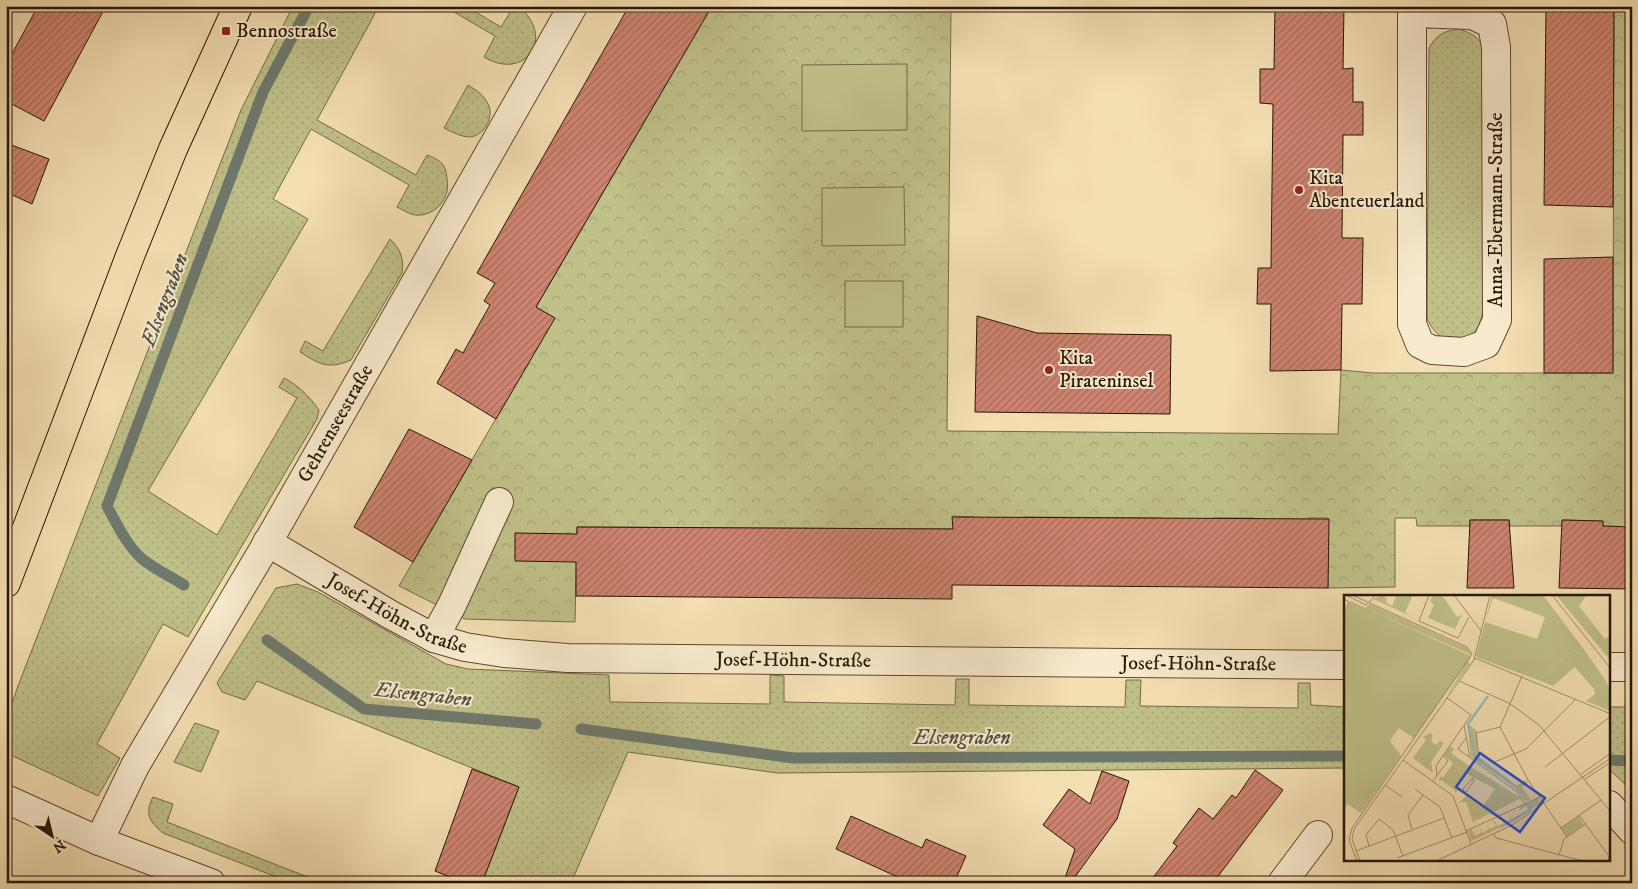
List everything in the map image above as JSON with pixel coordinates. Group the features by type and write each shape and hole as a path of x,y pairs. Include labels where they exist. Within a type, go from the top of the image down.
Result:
{"main road":[{"path":"6,583 166,167 238,6"}],"street":[{"name":"Gehrenseestraße","path":"99,841 135,766 268,542 573,6"},
{"name":"Anna-Ebermann-Straße","path":"1412,10 1472,15 1492,24 1496,47 1497,320 1486,344 1464,352 1432,350 1420,344 1412,324 1412,10"},
{"path":"434,638 452,605 500,502"},
{"name":"Josef-Höhn-Straße","path":"268,542 391,615 434,638 465,647 504,653 567,658 1344,665"},
{"path":"1610,667 1632,667"},
{"path":"6,799 99,841 210,883"},
{"path":"1610,806 1632,830"},
{"path":"1282,883 1318,835"}],"green space":[{"path":"293,6 379,6 317,120 416,175 427,155 436,159 442,163 446,170 448,187 444,200 435,210 422,215 406,212 397,207 409,185 311,129 273,199 308,219 148,491 217,535 297,398 279,387 284,378 299,388 315,405 319,410 317,419 188,637 163,624 97,744 120,758 98,796 13,756 6,750 6,721 241,110"},
{"path":"444,6 465,6 501,27 514,6 518,6 529,18 535,31 535,42 531,52 523,60 512,64 499,63 484,57 495,36"},
{"path":"712,6 951,6 947,431 1338,434 1341,370 1373,373 1613,373 1614,6 1632,6 1632,527 1603,526 1603,521 1563,520 1562,526 1510,526 1509,520 1470,520 1470,526 1417,526 1416,518 1395,518 1395,587 1328,588 1328,518 1308,518 1308,525 1254,524 1254,518 1213,518 1212,525 1160,518 1026,517 974,523 974,517 953,516 953,529 577,527 575,622 465,619 399,586 554,318 536,307"},
{"path":"1459,29 1476,37 1485,54 1483,312 1478,327 1473,334 1463,338 1447,339 1439,335 1427,319 1429,48 1441,34"},
{"path":"907,64 907,130 802,131 802,65"},
{"path":"468,85 484,98 490,109 487,125 480,133 470,137 444,128"},
{"path":"904,187 905,245 822,246 822,188"},
{"path":"390,239 401,255 403,263 402,273 351,360 330,365 313,360 300,352 305,341 323,351"},
{"path":"845,281 903,281 903,327 845,327"},
{"path":"297,584 318,592 446,664 468,669 609,675 610,702 770,704 770,675 784,676 784,702 955,705 956,679 969,679 969,705 1125,707 1126,680 1141,680 1140,706 1298,708 1298,683 1310,683 1311,705 1344,707 1344,768 777,773 628,752 571,883 482,883 519,787 257,681 245,700 222,692 217,683 276,588"},
{"path":"1610,707 1632,707 1632,791 1610,770"},
{"path":"195,723 219,731 201,772 174,762"},
{"path":"153,797 173,804 167,822 323,883 292,883 163,833 150,817 149,808"}],"building":[{"path":"38,6 106,6 44,121 6,101 6,65"},
{"path":"629,6 712,6 536,307 555,318 496,419 437,383 456,349 463,353 490,305 484,301 495,283 477,273"},
{"path":"1275,6 1344,6 1343,69 1353,68 1353,102 1363,102 1363,135 1343,135 1342,238 1363,238 1362,304 1342,304 1341,370 1270,371 1271,304 1257,304 1258,268 1271,268 1273,104 1260,103 1260,69 1274,69"},
{"path":"1546,6 1614,6 1613,207 1544,205"},
{"path":"6,143 49,159 32,204 6,192"},
{"path":"1613,257 1613,373 1544,373 1544,259"},
{"path":"977,316 1037,333 1171,335 1170,414 975,412"},
{"path":"409,429 472,460 413,562 354,527"},
{"path":"952,517 1329,519 1328,588 952,585 952,599 576,596 576,562 515,561 515,533 577,534 577,527 953,529"},
{"path":"1470,520 1509,520 1514,588 1467,588"},
{"path":"1562,520 1603,521 1603,526 1632,527 1632,589 1559,588"},
{"path":"472,769 519,787 482,883 465,883 435,871"},
{"path":"1255,770 1283,790 1213,883 1149,883 1177,846 1173,843 1199,808 1213,819 1232,795 1236,798"},
{"path":"1102,771 1129,781 1117,819 1072,881 1065,878 1075,849 1043,825 1069,789 1090,804"},
{"path":"851,816 922,848 926,839 966,856 954,883 911,883 836,849"}],"waterway":[{"name":"Elsengraben","path":"184,585 141,558 126,540 107,506 263,92 309,6"},
{"name":"Elsengraben","path":"267,640 364,709 536,724"},
{"name":"Elsengraben","path":"581,729 793,758 1344,756"},
{"name":"Elsengraben","path":"1610,760 1632,761"}],"place":[{"name":"Bennostraße","path":"226,31"},
{"name":"Kita Abenteuerland","path":"1299,190"},
{"name":"Kita Pirateninsel","path":"1049,370"}]}
